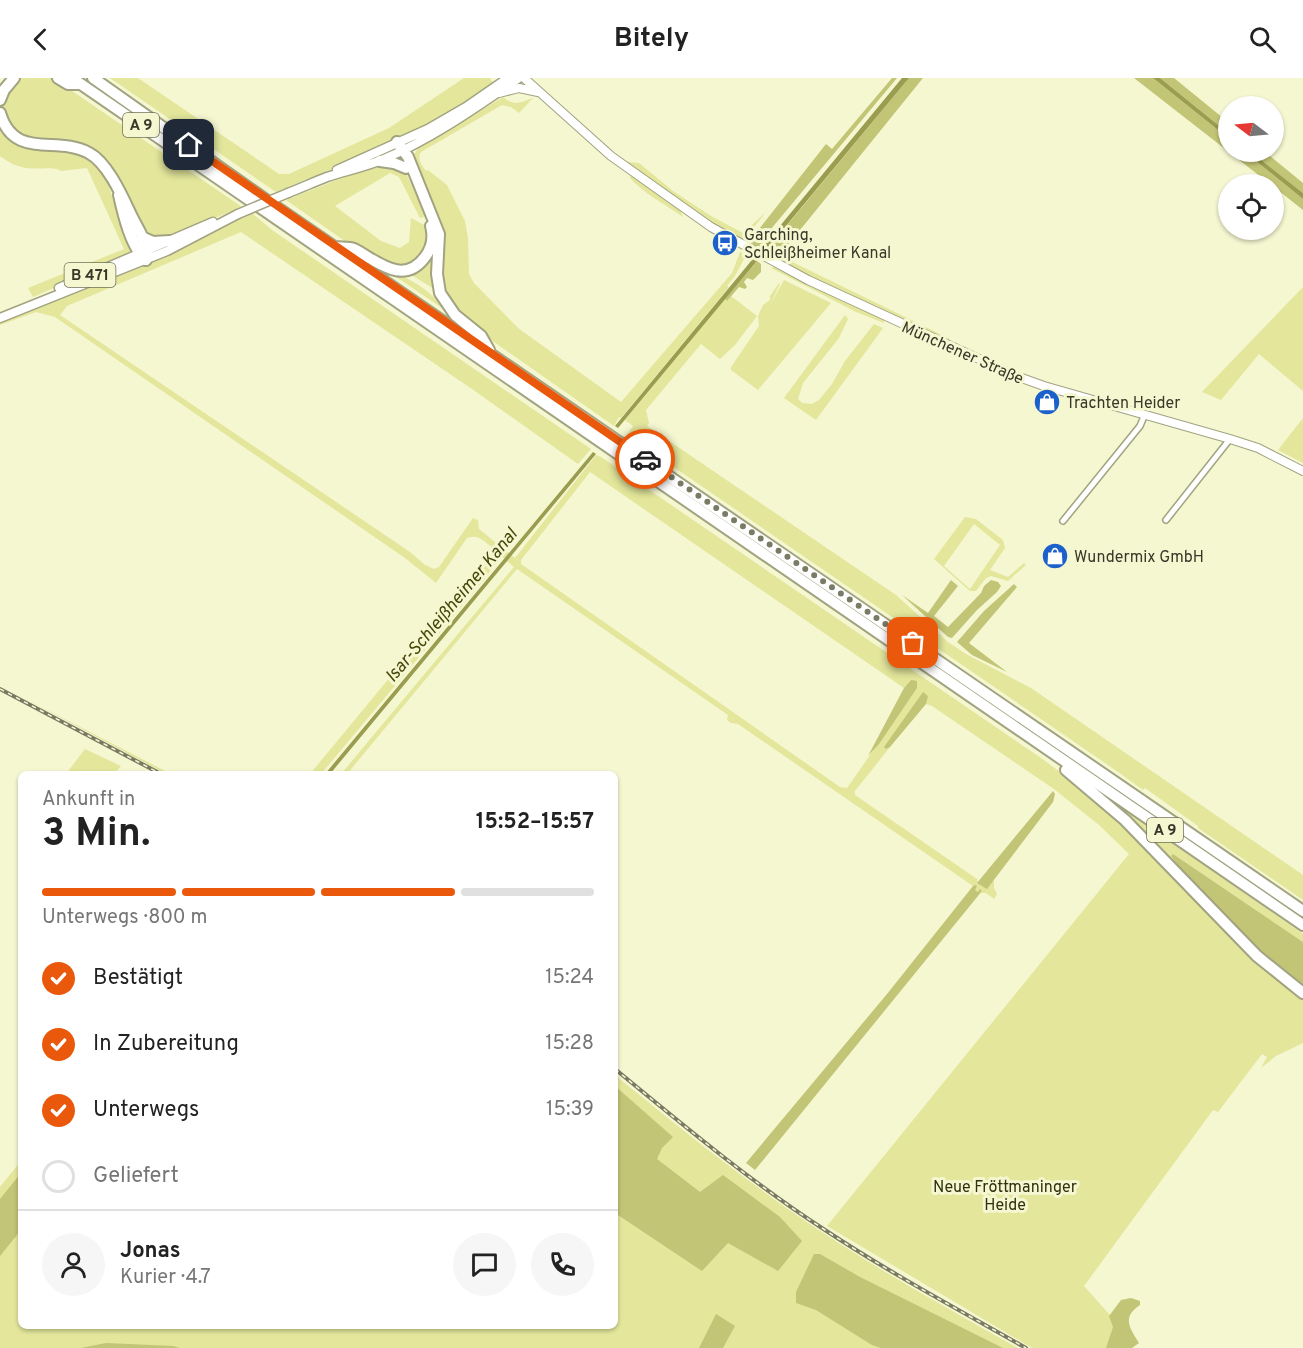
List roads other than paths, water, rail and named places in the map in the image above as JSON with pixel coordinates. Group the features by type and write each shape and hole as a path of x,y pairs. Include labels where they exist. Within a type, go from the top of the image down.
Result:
{"highway":[{"path":"0,89 2,78"},
{"path":"0,100 8,83 14,78"},
{"path":"58,78 68,84 76,81"},
{"name":"A 9","path":"93,78 335,247 1303,911"},
{"name":"A 9","path":"76,81 1303,925"},
{"path":"0,113 7,130 23,141 36,145 68,147 89,153 103,164 142,237 144,255"},
{"path":"335,247 351,248 381,266 393,270 412,268 423,260 432,241 433,231 406,168 400,148"},
{"path":"400,148 439,234 440,253 436,274 440,293 455,315 481,336 490,352"},
{"path":"380,161 406,168"},
{"path":"119,195 124,216 144,255"},
{"path":"142,237 153,242 170,241"},
{"path":"1035,741 1050,758 1125,820 1257,956 1303,993"}],"main road":[{"name":"B 471","path":"330,176 338,176 380,161 508,78"},
{"name":"B 471","path":"0,318 144,255 191,240 225,220 330,176 336,171 439,132 500,93 519,78"},
{"path":"524,78 540,92"},
{"path":"536,78 540,92"},
{"path":"500,93 519,88 540,92"},
{"name":"Münchener Straße","path":"540,92 591,139 630,170 702,222 765,259 998,369 1041,385 1258,448 1303,471"},
{"name":"B 471","path":"144,255 170,241 214,222 225,220"},
{"name":"B 471","path":"0,313 30,303"}],"street":[{"path":"1063,521 1140,426 1145,414"},
{"path":"1166,520 1229,440"}],"railway":[{"path":"0,689 155,771"},
{"path":"618,1071 718,1152 798,1212 874,1261 1026,1348"}],"place":[{"name":"Garching, Schleißheimer Kanal","path":"725,243"},
{"name":"Trachten Heider","path":"1047,402"},
{"name":"Wundermix GmbH","path":"1055,556"}],"water label":[{"name":"Isar-Schleißheimer Kanal","path":"451,605"}],"park label":[{"name":"Neue Fröttmaninger Heide","path":"1005,1195"}]}
